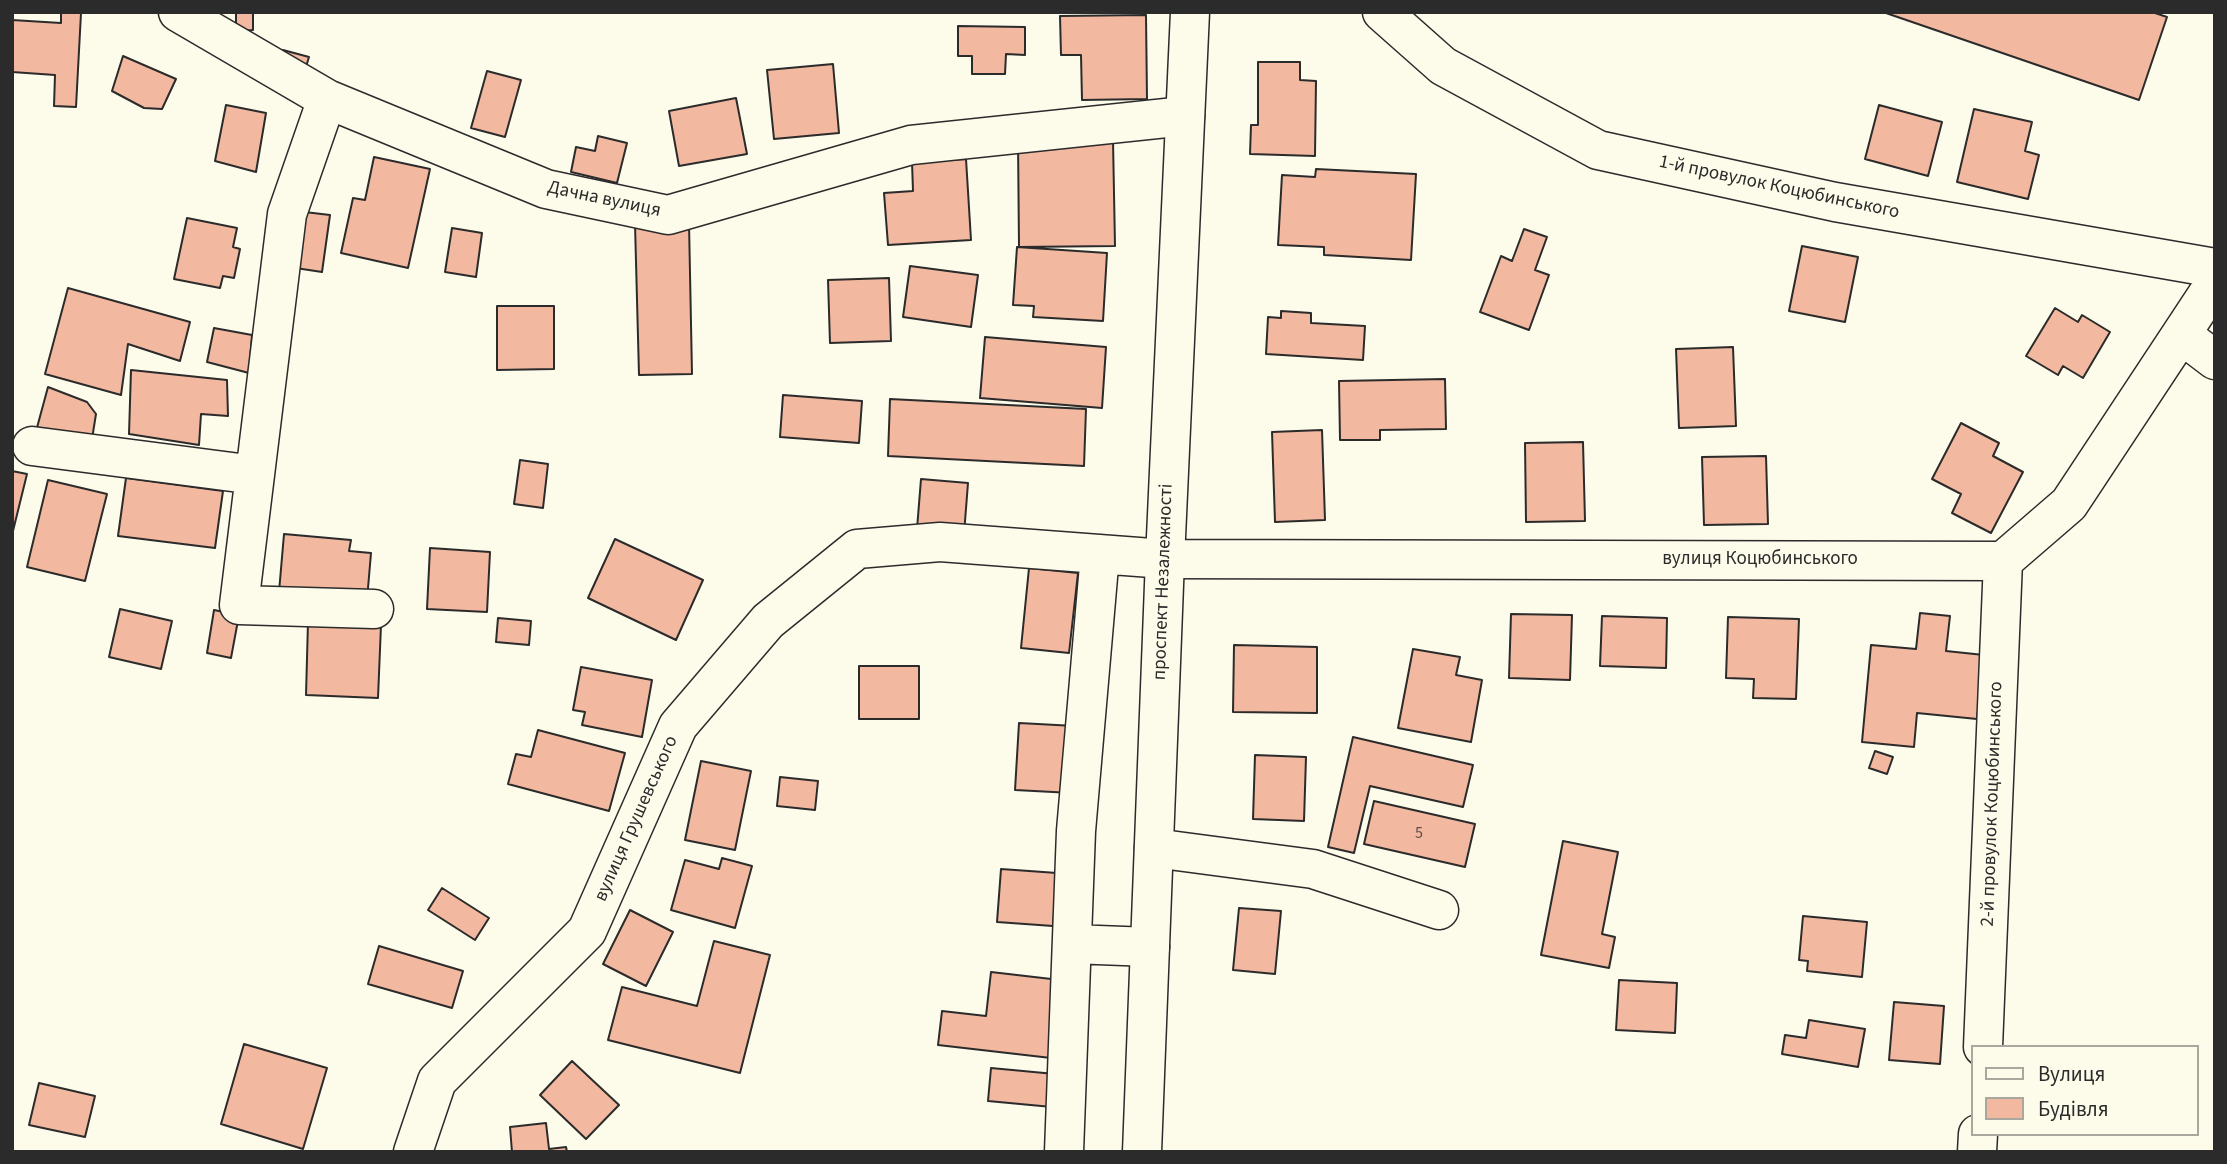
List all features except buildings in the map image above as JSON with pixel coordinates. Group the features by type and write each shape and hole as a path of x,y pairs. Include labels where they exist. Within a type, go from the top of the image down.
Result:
{"street":[{"name":"Дачна вулиця","path":"178,12 327,99 545,189 668,215 911,145 1185,116"},
{"name":"проспект Незалежності","path":"1142,1152 1190,12"},
{"name":"1-й провулок Коцюбинського","path":"1382,12 1443,66 1598,150 1835,202 2215,268"},
{"path":"327,99 287,214 239,605 374,608"},
{"path":"2003,561 2069,504 2215,284"},
{"path":"2182,335 2215,360"},
{"path":"32,446 255,475"},
{"name":"вулиця Грушевського","path":"413,1152 437,1081 587,931 678,726 768,621 857,550 940,542 1165,559"},
{"path":"1064,1152 1076,831 1100,554"},
{"name":"вулиця Коцюбинського","path":"1165,559 2003,561"},
{"name":"2-й провулок Коцюбинського","path":"1983,1045 2003,561"},
{"path":"1154,848 1313,869 1439,911"},
{"path":"1072,944 1150,947"}]}
